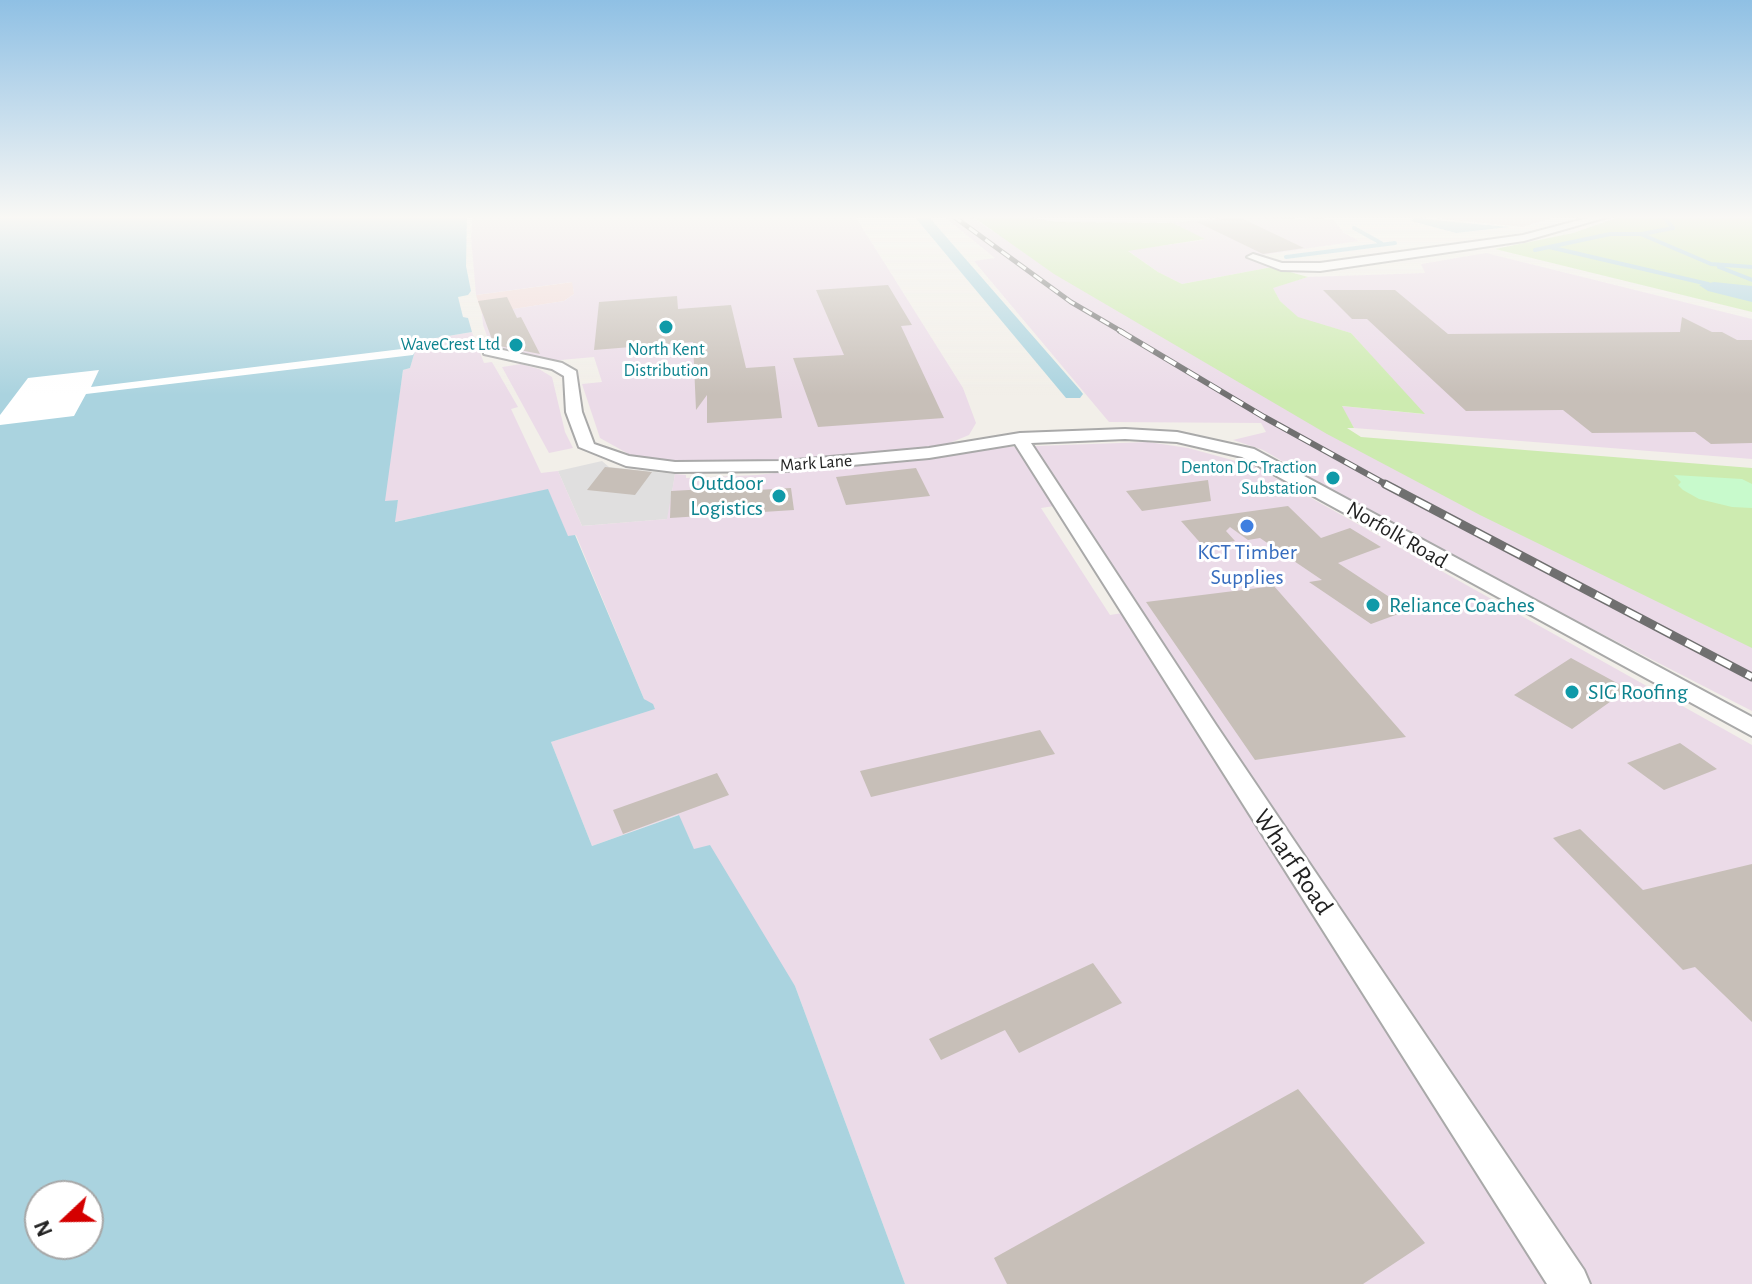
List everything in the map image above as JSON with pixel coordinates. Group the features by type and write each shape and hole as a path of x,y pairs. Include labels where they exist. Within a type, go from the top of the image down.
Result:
{"street":[{"name":"Mark Lane","path":"489,351 557,366 571,374 574,412 587,447 607,457 626,461 688,467 786,466 929,453 1020,438 1145,434 1207,443"},
{"name":"Wharf Road","path":"1020,438 1200,720 1570,1284"},
{"name":"Norfolk Road","path":"1207,443 1248,453 1279,467 1464,573 1752,728"}],"shaded area":[{"path":"474,276 893,276 963,388 976,423 969,435 940,447 790,462 701,463 634,457 600,438 582,384 602,382 594,357 550,361 491,347 483,325 482,314 564,301 574,294 572,282 476,295"},
{"path":"987,276 1065,276 1275,399 1752,638 1752,711 1419,540 1263,450 1233,440 1266,432 1261,423 1109,422"},
{"path":"1166,276 1225,276 1182,284"},
{"path":"1578,276 1752,319 1752,459 1354,428 1341,406 1423,414 1351,333 1298,318 1280,301 1272,287 1308,277"},
{"path":"573,282 574,294 564,301 482,314 476,295"},
{"path":"472,332 484,363 492,362 518,407 511,409 541,473 558,471 582,526 667,519 675,474 686,475 686,478 757,475 1008,447 1148,442 1188,448 1254,466 1752,745 1752,1284 905,1284 795,986 694,849 678,815 592,846 551,742 655,708 644,699 576,535 568,537 548,490 394,522 398,500 384,502 403,370 410,368 418,341","holes":["1068,504 1142,610 1110,615 1041,508"]},
{"path":"521,364 552,377 565,432 573,448 549,453 502,367"},
{"path":"602,461 609,467 675,474 668,519 582,526 558,471"}],"green space":[{"path":"1057,276 1166,276 1182,284 1225,276 1308,277 1273,288 1280,301 1298,317 1351,333 1425,414 1342,406 1354,428 1347,428 1361,437 1752,468 1752,648 1480,515 1327,434"},
{"path":"1605,276 1752,276 1752,312"},
{"path":"1674,475 1742,479 1752,484 1752,508 1699,499 1683,490 1678,485 1681,482"}],"water":[{"path":"0,276 468,276 471,291 458,297 463,317 468,318 472,332 418,341 410,368 403,370 385,501 398,500 395,522 548,489 568,536 575,535 644,699 655,709 551,742 592,846 679,815 694,849 710,845 795,986 905,1284 0,1284"},
{"path":"1714,282 1752,286 1752,302 1708,291 1699,285"}],"pier":[{"path":"418,347 413,355 86,394 74,416 0,425 0,415 28,378 99,370 91,387"}],"building":[{"path":"888,285 912,325 901,326 944,418 818,427 793,358 844,355 816,290"},
{"path":"1323,290 1395,290 1448,334 1680,332 1682,317 1712,332 1722,332 1737,340 1752,340 1752,443 1711,444 1695,432 1592,433 1563,410 1466,411 1367,319 1352,319"},
{"path":"677,296 678,309 731,305 746,368 775,366 782,418 707,423 707,395 696,410 693,342 594,350 599,302"},
{"path":"507,297 540,354 494,345 478,301"},
{"path":"605,467 652,472 635,495 587,490"},
{"path":"916,468 930,496 846,505 836,477"},
{"path":"1208,480 1211,501 1142,511 1126,491"},
{"path":"724,488 724,492 791,488 794,510 670,518 671,491"},
{"path":"1288,506 1321,538 1350,528 1381,547 1338,563 1409,610 1371,624 1309,582 1322,580 1260,538 1248,540 1230,527 1226,531 1235,541 1203,546 1181,521"},
{"path":"1274,586 1406,737 1255,760 1146,602"},
{"name":"SIG Roofing","path":"1571,658 1628,689 1572,729 1514,695"},
{"path":"1040,730 1055,754 871,797 860,771"},
{"path":"1680,743 1717,769 1664,790 1627,763"},
{"path":"717,773 729,795 623,834 613,810"},
{"path":"1580,829 1643,890 1752,864 1752,1022 1695,967 1683,970 1553,838"},
{"path":"1093,963 1122,1003 1019,1053 1005,1030 941,1060 929,1039"},
{"path":"1298,1089 1425,1243 1363,1284 1007,1284 994,1258"}],"waterway":[{"path":"972,276 1073,394"},
{"path":"1673,276 1708,284"},
{"path":"1742,276 1752,280"}],"railway":[{"path":"1035,276 1071,302 1124,333"},
{"path":"1120,331 1264,417 1389,486"},
{"path":"1385,484 1752,677"}],"place":[{"name":"North Kent Distribution","path":"666,327"},
{"name":"WaveCrest Ltd","path":"516,345"},
{"name":"Denton DC Traction Substation","path":"1333,478"},
{"name":"Outdoor Logistics","path":"779,496"},
{"name":"KCT Timber Supplies","path":"1247,526"},
{"name":"Reliance Coaches","path":"1373,605"},
{"name":"SIG Roofing","path":"1572,692"}]}
